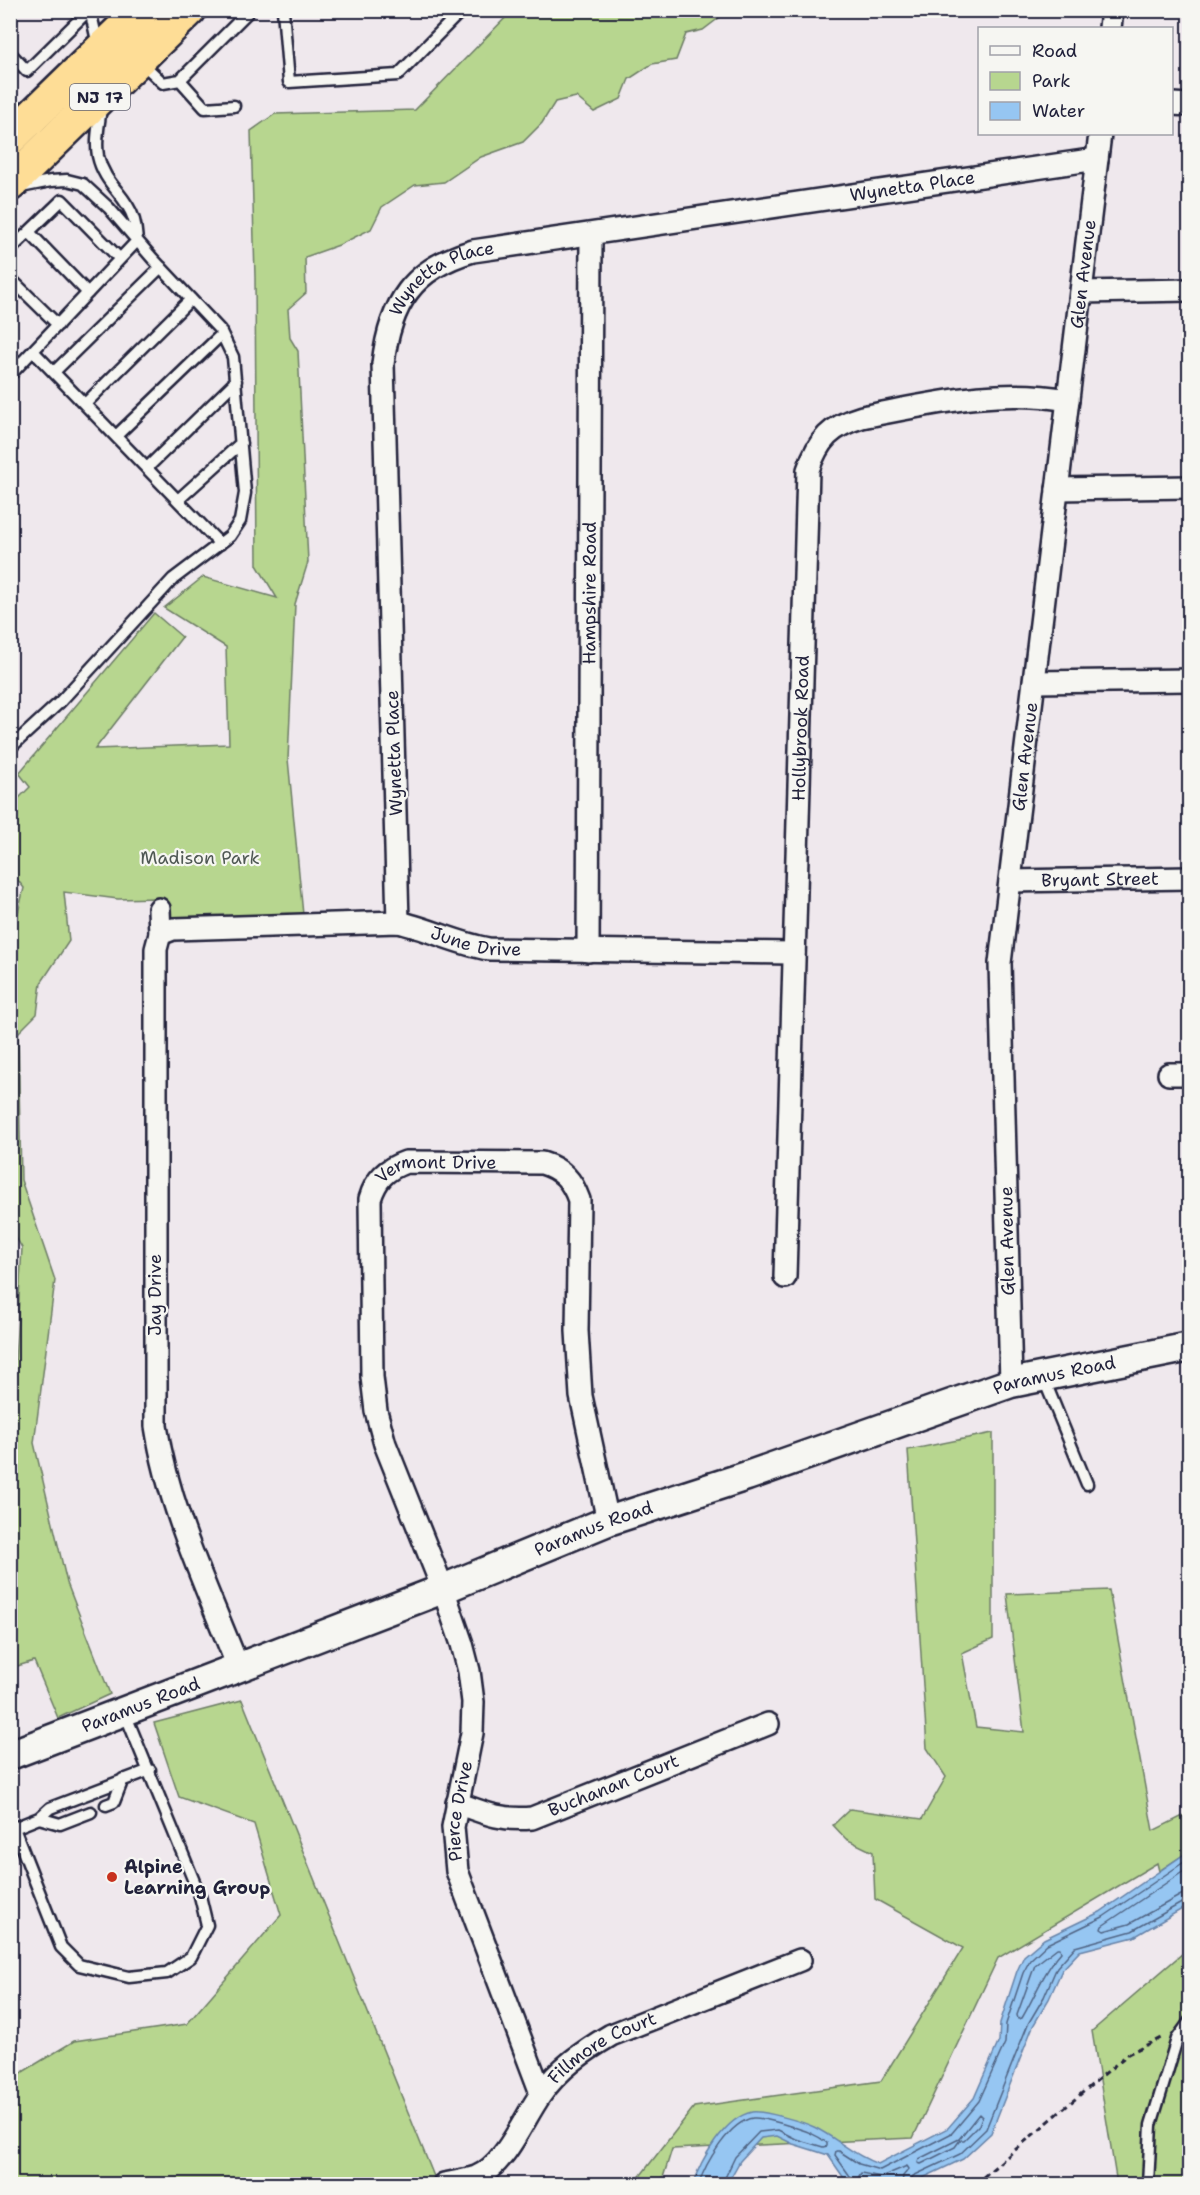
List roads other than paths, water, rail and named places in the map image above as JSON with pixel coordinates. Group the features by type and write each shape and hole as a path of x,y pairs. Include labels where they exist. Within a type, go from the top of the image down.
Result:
{"highway":[{"name":"NJ 17","path":"16,129 142,10"},
{"name":"NJ 17","path":"10,184 189,10"}],"main road":[{"name":"Paramus Road","path":"10,1755 443,1589 608,1521 747,1476 1011,1383 1190,1347"}],"street":[{"path":"1110,27 1112,10"},
{"path":"1173,104 1190,105"},
{"name":"Glen Avenue","path":"1011,1383 1000,963 1100,135"},
{"name":"Wynetta Place","path":"398,922 383,364 386,339 393,317 404,297 419,279 435,266 473,251 1097,159"},
{"name":"Hampshire Road","path":"588,951 591,235"},
{"path":"1081,292 1190,290"},
{"name":"Hollybrook Road","path":"785,1276 808,470 814,453 832,430 862,417 980,396 1013,394 1068,400"},
{"path":"1057,489 1190,487"},
{"path":"1034,682 1190,680"},
{"name":"Bryant Street","path":"1010,881 1190,878"},
{"name":"Jay Drive","path":"159,909 160,934 156,949 156,1426 161,1460 171,1494 238,1667"},
{"name":"June Drive","path":"160,934 173,929 398,922 464,945 489,950 794,953"},
{"name":"Vermont Drive","path":"443,1589 385,1444 373,1389 370,1199 381,1175 392,1167 406,1162 542,1162 555,1167 567,1176 574,1187 579,1200 577,1331 581,1396 608,1521"},
{"name":"Pierce Drive","path":"443,1589 462,1644 469,1671 473,1702 472,1733 467,1765 453,1827 457,1871 541,2093"},
{"name":"Buchanan Court","path":"457,1803 496,1818 515,1820 532,1818 768,1724"},
{"name":"Fillmore Court","path":"444,2184 476,2177 490,2169 501,2157 541,2093 585,2050 611,2035 800,1960"}],"lane":[{"path":"89,10 99,51"},
{"path":"10,53 27,71 89,10"},
{"path":"138,60 162,83 180,80 250,10"},
{"path":"283,10 289,82 398,75 462,10"},
{"path":"180,80 205,108 234,106"},
{"path":"104,93 98,129 99,158 111,185 133,216 137,241"},
{"path":"10,189 51,181 67,180 83,184 109,208 222,334 233,357 245,494 240,521 230,536 173,579 60,702 10,748"},
{"path":"10,250 62,200 120,259"},
{"path":"29,232 88,293"},
{"path":"10,375 137,241"},
{"path":"54,372 161,267"},
{"path":"10,278 58,325"},
{"path":"85,404 191,299"},
{"path":"116,436 222,334"},
{"path":"33,351 220,544"},
{"path":"10,356 19,365"},
{"path":"147,468 236,381"},
{"path":"178,500 241,443"},
{"path":"1043,1377 1087,1484"},
{"path":"124,1710 150,1770 200,1896 207,1925 191,1957 167,1973 129,1977 79,1965 61,1947 12,1827 39,1818 50,1808 150,1770"},
{"path":"106,1805 114,1802 123,1779"},
{"path":"39,1818 60,1824 90,1812"},
{"path":"1148,2184 1151,2125 1177,2039 1188,2024"}],"water":[{"path":"1189,1851 1189,1905 1134,1937 1080,1951 1062,1970 1033,2026 991,2133 963,2159 910,2184 848,2184 828,2155 793,2144 777,2136 761,2138 740,2161 727,2184 693,2184 701,2164 723,2131 732,2122 752,2112 809,2125 860,2156 878,2164 948,2128 974,2098 999,2041 1000,2023 1024,1956 1044,1939 1100,1912"}],"place":[{"name":"Alpine Learning Group","path":"112,1877"}],"park label":[{"name":"Madison Park","path":"200,858"}]}
